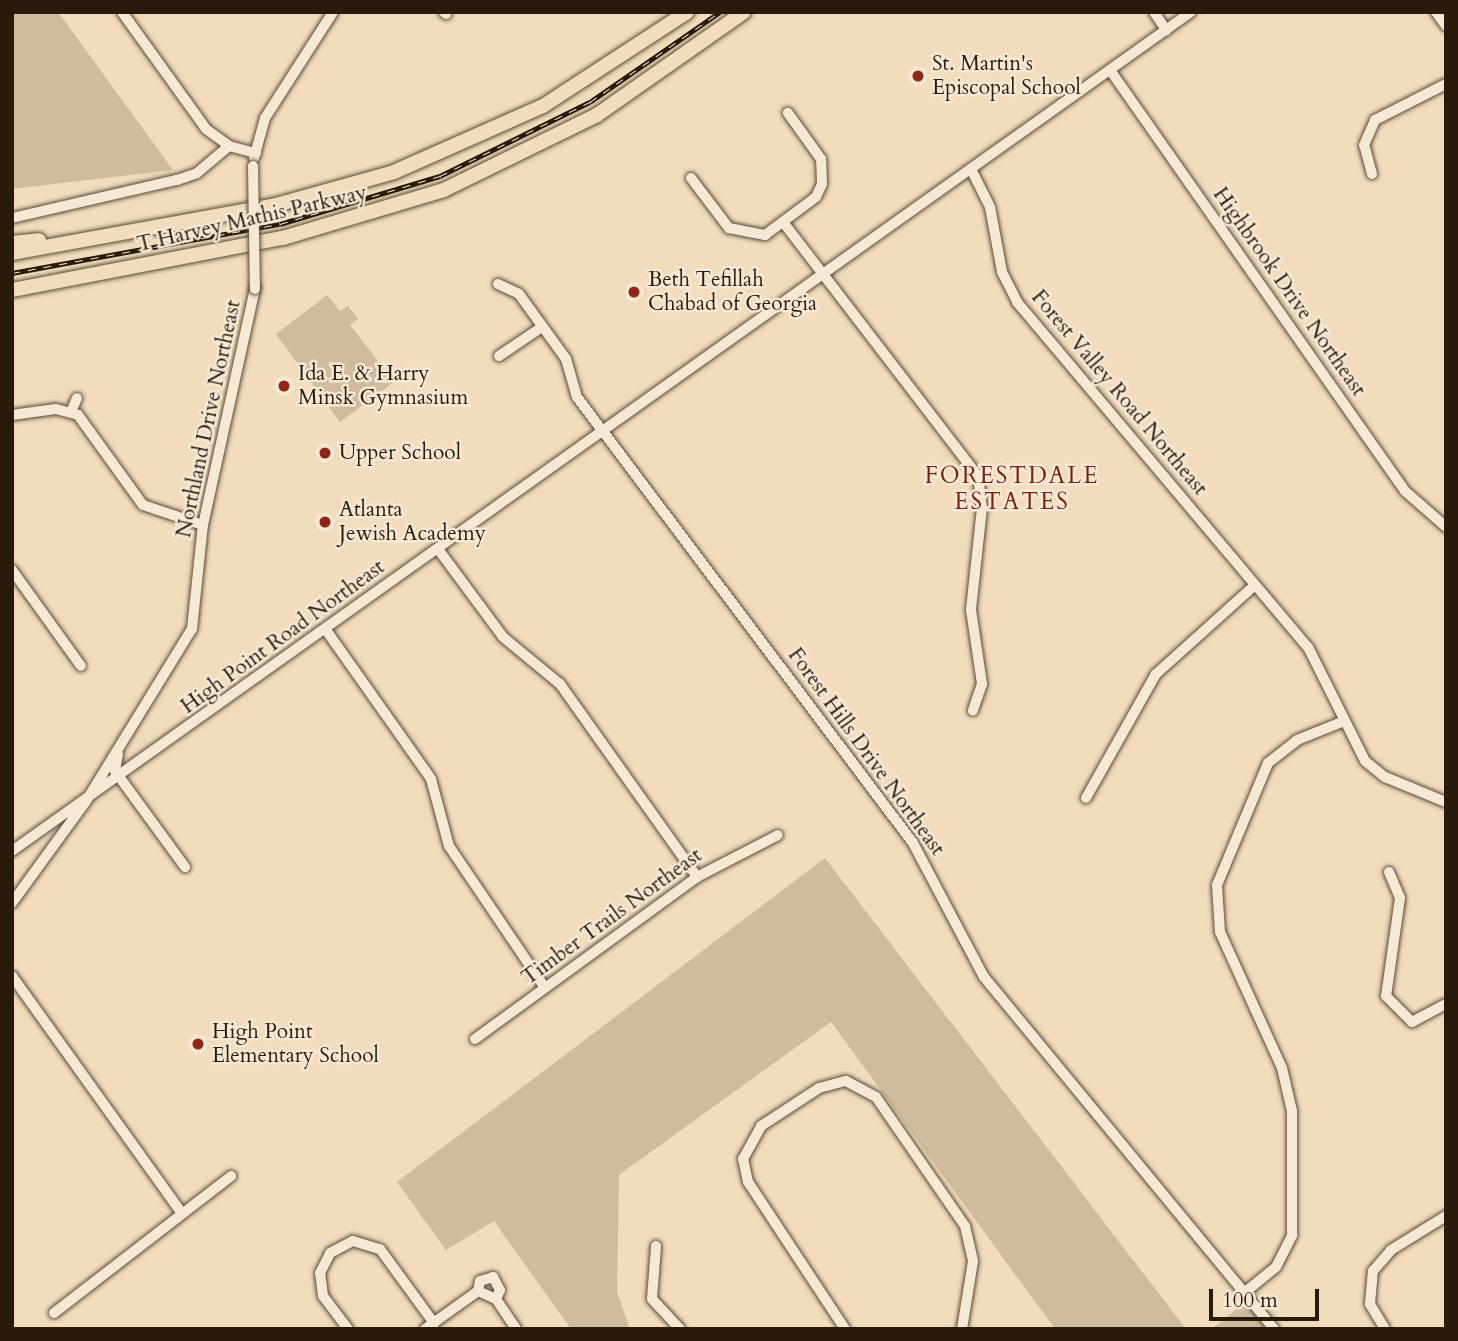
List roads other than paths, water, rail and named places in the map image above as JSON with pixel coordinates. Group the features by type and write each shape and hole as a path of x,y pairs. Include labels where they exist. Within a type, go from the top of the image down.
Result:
{"highway":[{"name":"T Harvey Mathis Parkway","path":"12,253 197,219 354,185 470,142 579,86 687,12"},
{"name":"T Harvey Mathis Parkway","path":"13,291 296,235 444,190 597,115 744,12"},
{"path":"12,243 197,219"}],"street":[{"path":"122,12 206,129 229,146 256,153"},
{"name":"Northland Drive Northeast","path":"12,903 86,802 195,621 203,525 255,289 253,166 265,118 333,12"},
{"path":"1154,12 1166,30"},
{"name":"High Point Road Northeast","path":"14,847 120,778 1191,12"},
{"path":"1436,12 1446,26"},
{"name":"Highbrook Drive Northeast","path":"1110,70 1405,491 1446,527"},
{"path":"1372,173 1364,145 1375,120 1446,84"},
{"path":"691,178 721,221 739,233 765,235 816,197 824,171 788,113"},
{"path":"12,218 177,180 197,173 229,146"},
{"name":"Forest Valley Road Northeast","path":"971,169 990,207 1002,272 1017,302 1318,660 1344,721 1375,771 1446,802"},
{"path":"783,222 978,476 982,508 971,610 982,684 973,710"},
{"name":"Forest Hills Drive Northeast","path":"498,284 519,294 566,359 577,397 913,843 984,977 1274,1329"},
{"path":"499,356 542,327"},
{"path":"71,412 77,398"},
{"path":"71,412 143,505 203,525"},
{"path":"12,415 71,412"},
{"path":"438,549 503,637 560,684 697,877"},
{"path":"12,570 81,666"},
{"path":"1086,798 1156,674 1255,585"},
{"path":"326,629 431,779 449,846 545,988"},
{"path":"1244,1293 1276,1266 1292,1234 1292,1111 1282,1069 1220,932 1217,885 1268,764 1297,740 1344,721"},
{"path":"119,750 120,778 185,867"},
{"name":"Timber Trails Northeast","path":"475,1039 697,877 778,835"},
{"path":"1389,872 1400,898 1386,996 1412,1022 1446,1004"},
{"path":"12,976 180,1211"},
{"path":"845,1329 748,1182 743,1159 761,1126 819,1088 846,1081 876,1097 965,1226 973,1261 962,1329"},
{"path":"54,1313 180,1211 231,1175"},
{"path":"1385,1329 1370,1304 1373,1271 1391,1250 1446,1216"},
{"path":"348,1329 323,1296 320,1272 330,1252 353,1241 380,1248 429,1326 478,1291 480,1282 493,1277 500,1290 496,1299"},
{"path":"656,1246 652,1299 680,1329"},
{"path":"478,1291 496,1299 516,1329"}],"railway":[{"path":"12,273 280,224 440,176 590,102 720,12"}],"place":[{"name":"St. Martin's Episcopal School","path":"918,76"},
{"name":"Beth Tefillah Chabad of Georgia","path":"634,292"},
{"name":"Ida E. & Harry Minsk Gymnasium","path":"284,386"},
{"name":"Upper School","path":"325,453"},
{"name":"Atlanta Jewish Academy","path":"325,522"},
{"name":"High Point Elementary School","path":"198,1044"}],"district":[{"name":"FORESTDALE ESTATES","path":"1012,489"}]}
